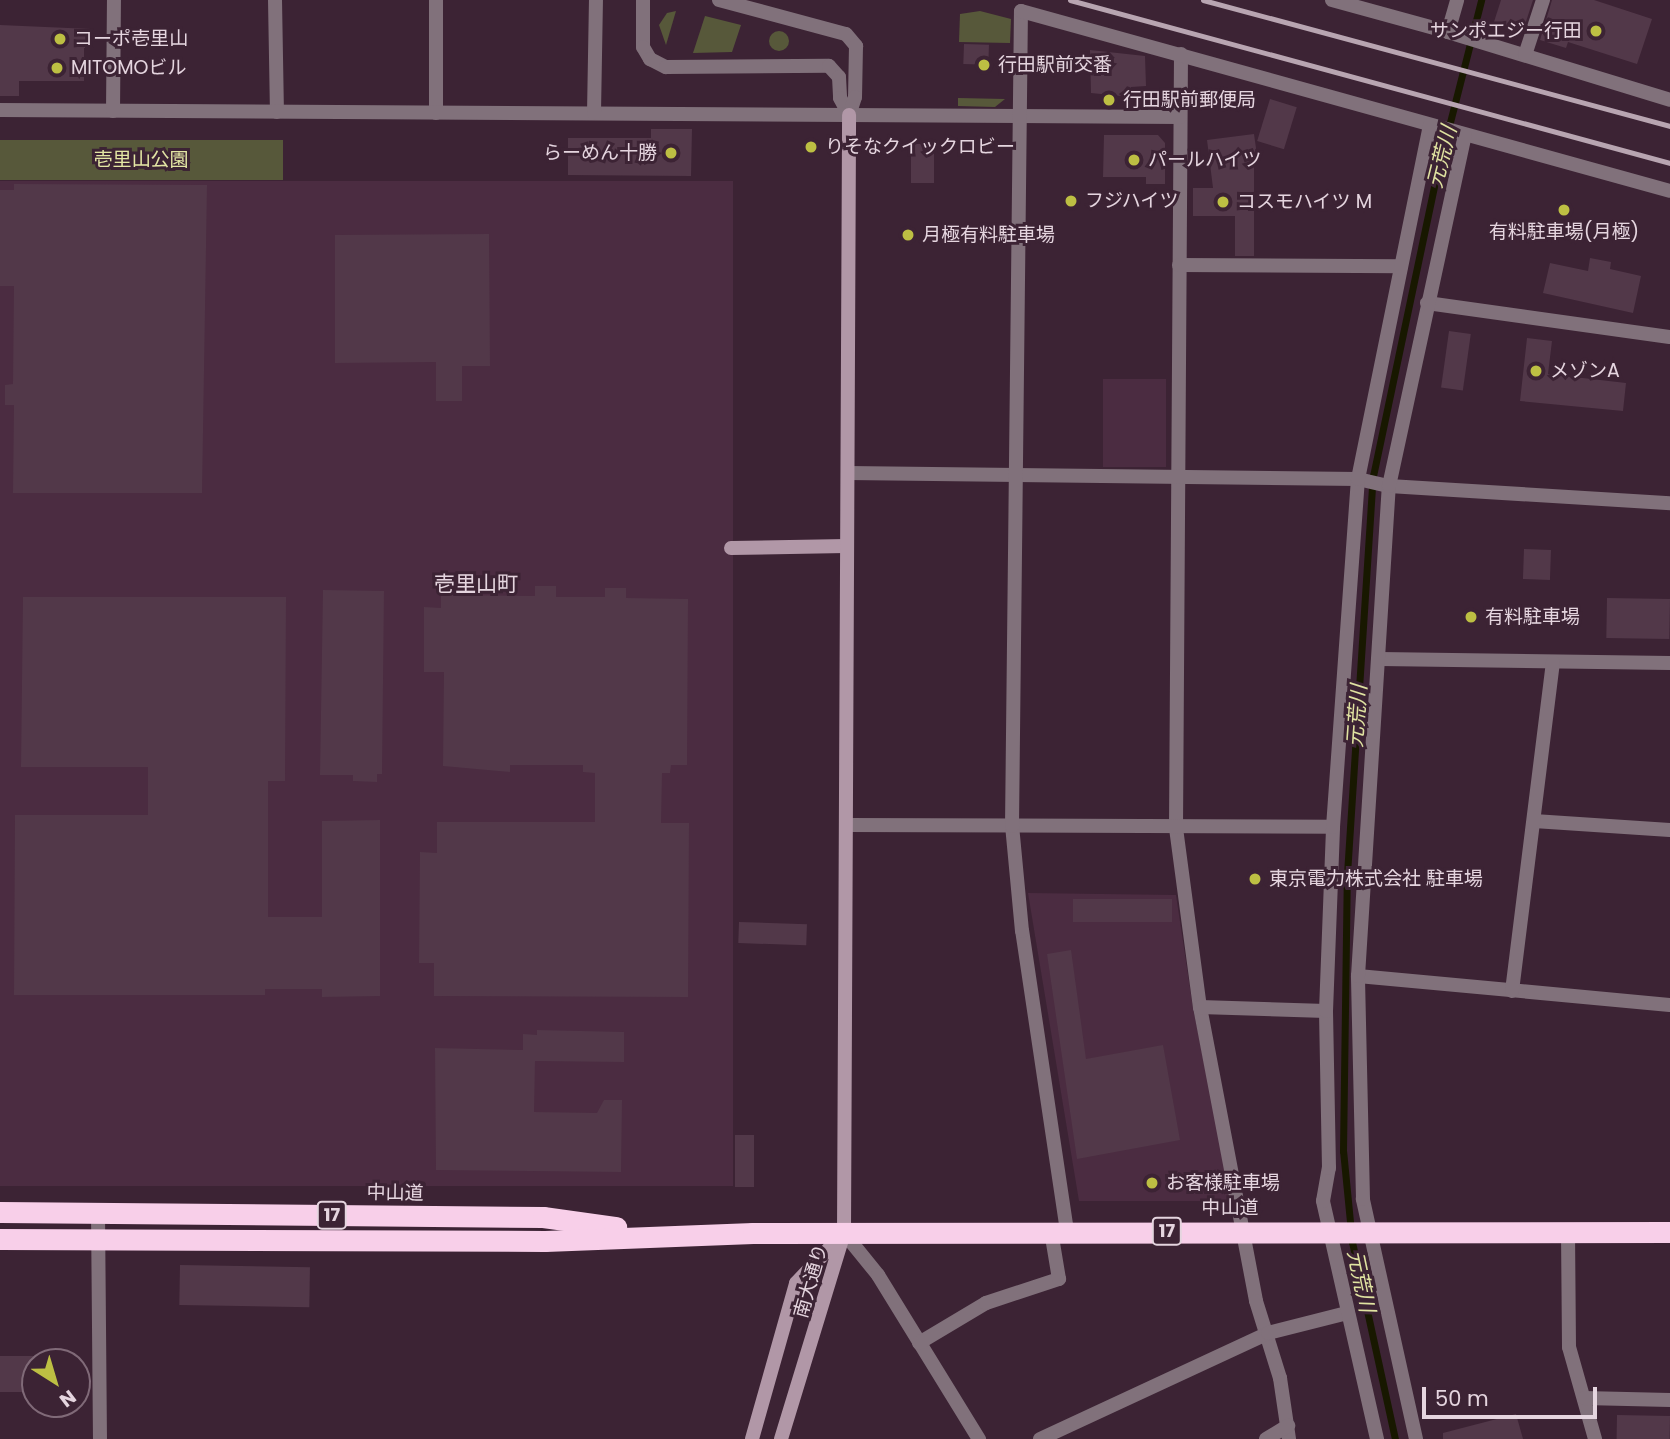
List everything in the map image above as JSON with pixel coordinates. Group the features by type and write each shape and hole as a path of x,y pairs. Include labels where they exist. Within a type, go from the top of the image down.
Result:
{"highway":[{"name":"中山道","path":"0,1212 543,1217 663,1234"},
{"name":"中山道","path":"0,1238 545,1241 663,1234 1059,1231 1670,1232"}],"main road":[{"path":"844,1233 849,115"},
{"path":"731,548 846,546"},
{"name":"南大通り","path":"752,1439 796,1283 844,1233"},
{"name":"南大通り","path":"781,1439 844,1233"}],"street":[{"path":"113,111 114,0"},
{"path":"275,0 277,112"},
{"path":"436,0 436,113"},
{"path":"594,113 596,0"},
{"path":"643,0 643,47 650,59 666,67 829,65 839,76 840,98 849,115"},
{"path":"719,0 846,34 856,46 855,97 849,115"},
{"path":"1332,0 1354,3 1670,100"},
{"path":"1448,32 1457,0"},
{"path":"1525,55 1543,0"},
{"path":"919,1343 986,1303 1059,1279 1059,1231 1022,931 1012,826 1013,474 1021,11 1670,191"},
{"path":"1181,54 1176,828 1200,1007 1246,1231 1256,1301 1268,1333 1289,1432 1266,1439"},
{"path":"0,110 1180,117"},
{"path":"1377,1439 1323,1201 1329,1168 1326,1011 1333,827 1358,480 1430,125"},
{"path":"1416,1439 1360,1168 1358,976 1366,804 1380,659 1389,486 1465,135"},
{"path":"1179,265 1401,266"},
{"path":"1427,303 1670,337"},
{"path":"848,472 1358,480 1389,486 1670,503"},
{"path":"1380,659 1670,663"},
{"path":"1512,991 1553,663"},
{"path":"1534,821 1670,830"},
{"path":"847,825 1333,827"},
{"path":"1358,976 1670,1005"},
{"path":"1200,1007 1326,1011"},
{"path":"98,1212 101,1238 100,1439"},
{"path":"1568,1232 1569,1347 1595,1439"},
{"path":"844,1233 878,1275 979,1439"},
{"path":"1040,1439 1268,1333 1347,1312"},
{"path":"1584,1398 1670,1400"}],"shaded area":[{"path":"0,181 733,181 733,1186 0,1186"},
{"path":"1103,379 1166,379 1166,467 1103,467"},
{"path":"1028,893 1176,895 1193,1008 1232,1201 1079,1201"}],"green space":[{"path":"676,11 666,45 659,25 667,13"},
{"path":"980,11 1011,19 1010,43 959,42 960,14"},
{"path":"705,16 741,25 732,52 693,53"},
{"path":"775,31 783,31 789,41 783,51 775,51 769,45 769,37"},
{"path":"958,98 1005,99 995,107 958,106"},
{"name":"壱里山公園","path":"0,140 283,140 283,180 0,180"}],"building":[{"path":"1501,0 1533,0 1522,34 1493,25"},
{"name":"サンポエジー行田","path":"1552,0 1594,0 1652,19 1637,64 1568,42 1566,48 1540,40"},
{"path":"0,25 91,29 91,48 84,48 84,81 19,81 19,96 0,96"},
{"path":"964,44 989,45 988,65 963,64"},
{"path":"1090,50 1145,56 1146,86 1131,87 1131,97 1091,93"},
{"path":"1270,99 1297,107 1284,149 1257,141"},
{"path":"651,129 692,129 691,176 568,175 568,138 651,138"},
{"path":"1254,134 1258,162 1254,162 1254,256 1235,256 1235,216 1193,216 1193,188 1213,188 1207,140"},
{"name":"パールハイツ","path":"1104,135 1158,135 1165,143 1165,184 1146,184 1146,177 1103,177"},
{"path":"911,144 934,144 934,183 911,183"},
{"path":"14,184 207,185 202,493 13,493 14,405 5,405 5,385 13,384 14,286 0,286 0,190 14,190"},
{"path":"489,234 490,366 462,366 462,401 436,401 436,362 335,363 335,235"},
{"path":"1590,258 1611,262 1610,269 1641,276 1633,313 1543,293 1550,263 1588,271"},
{"path":"1449,331 1471,334 1463,391 1441,387"},
{"path":"1527,338 1552,341 1548,374 1626,383 1623,411 1520,401"},
{"path":"1524,549 1551,550 1550,580 1523,579"},
{"path":"535,586 556,586 556,597 605,597 605,588 626,588 626,598 688,599 687,765 671,765 670,773 662,773 661,823 689,823 688,997 434,996 434,963 419,963 420,852 437,853 437,822 595,822 595,773 583,772 583,765 510,765 510,772 443,766 444,672 424,672 424,607 441,608 441,595 535,596"},
{"path":"323,590 384,591 382,774 377,774 377,782 353,781 353,775 320,775"},
{"path":"23,597 286,597 285,781 268,781 268,917 322,917 322,821 380,820 380,996 322,997 322,989 265,989 265,995 14,995 15,815 148,815 148,767 21,767"},
{"path":"1607,598 1670,599 1669,639 1606,638"},
{"path":"1073,899 1172,899 1172,922 1073,922"},
{"path":"739,922 807,924 806,945 738,943"},
{"path":"1071,950 1086,1059 1163,1045 1180,1140 1077,1159 1047,954"},
{"path":"537,1030 624,1032 624,1062 535,1061 534,1112 597,1113 604,1100 622,1100 621,1172 436,1170 435,1048 523,1050 523,1034 537,1035"},
{"path":"735,1135 754,1135 754,1187 735,1187"},
{"path":"180,1265 310,1267 309,1307 179,1305"},
{"path":"0,1356 21,1356 21,1392 0,1392"},
{"path":"1516,1414 1523,1439 1443,1439 1443,1433"},
{"path":"1617,1415 1670,1416 1670,1439 1617,1439"}],"waterway":[{"name":"元荒川","path":"1395,1439 1352,1242 1343,1151 1347,874 1373,476 1435,181 1481,0"}],"railway":[{"path":"1070,0 1670,163"},
{"path":"1203,0 1670,126"}],"place":[{"name":"サンポエジー行田","path":"1596,31"},
{"name":"コーポ壱里山","path":"60,39"},
{"name":"行田駅前交番","path":"984,65"},
{"name":"MITOMOビル","path":"57,68"},
{"name":"行田駅前郵便局","path":"1109,100"},
{"name":"りそなクイックロビー","path":"811,147"},
{"name":"らーめん十勝","path":"671,153"},
{"name":"パールハイツ","path":"1134,160"},
{"name":"フジハイツ","path":"1071,201"},
{"name":"コスモハイツ M","path":"1223,202"},
{"name":"有料駐車場(月極)","path":"1564,210"},
{"name":"月極有料駐車場","path":"908,235"},
{"name":"メゾンA","path":"1536,371"},
{"name":"有料駐車場","path":"1471,617"},
{"name":"東京電力株式会社 駐車場","path":"1255,879"},
{"name":"お客様駐車場","path":"1152,1183"}],"district":[{"name":"壱里山町","path":"476,584"}]}
